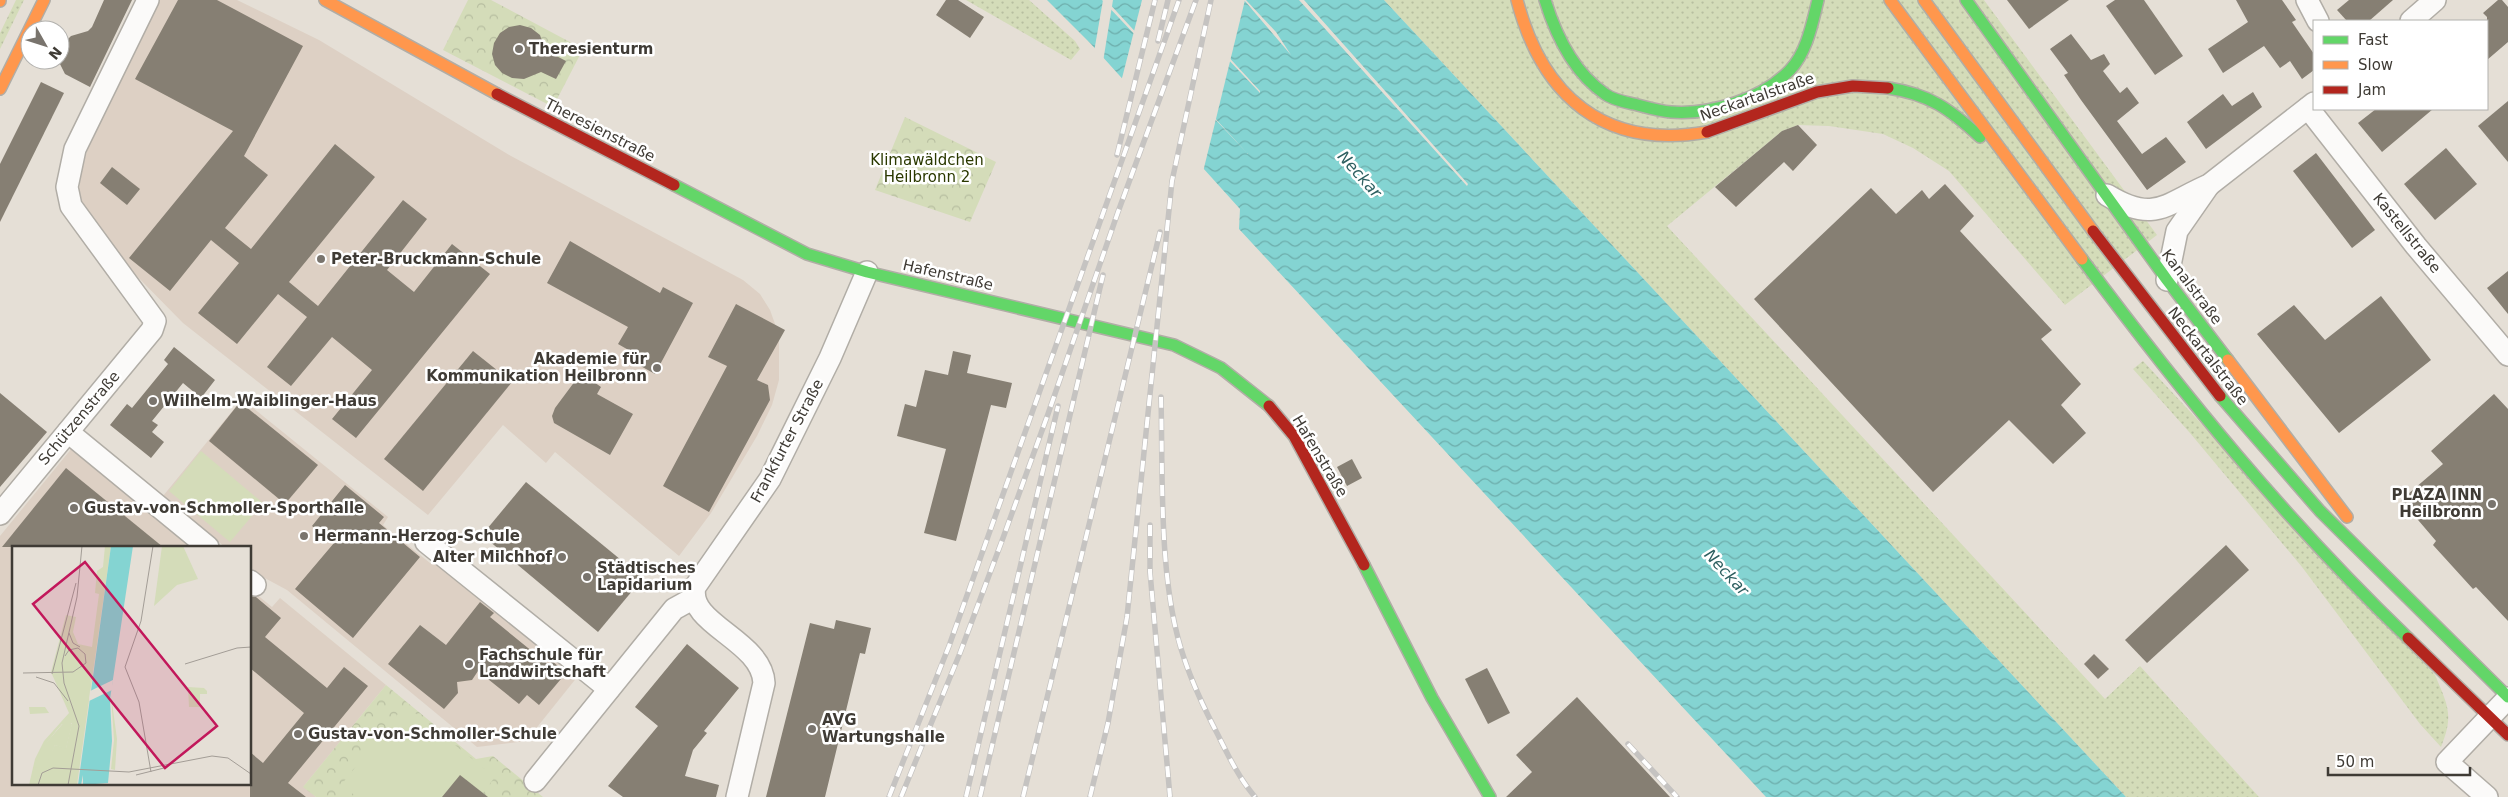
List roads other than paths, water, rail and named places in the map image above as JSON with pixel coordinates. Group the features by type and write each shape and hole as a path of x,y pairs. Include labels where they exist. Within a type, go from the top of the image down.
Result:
{"main road":[{"path":"0,89 44,0"},
{"name":"Theresienstraße","path":"325,0 457,73 807,254 867,272"},
{"name":"Neckartalstraße","path":"1517,0 1523,26 1538,57 1556,85 1606,122 1640,134 1677,135 1709,132 1814,91 1852,86 1887,89 1927,98 1963,121 2018,172"},
{"name":"Neckartalstraße","path":"1545,0 1552,28 1570,58 1587,79 1607,96 1657,111 1691,111 1727,106 1760,92 1790,70 1808,40 1818,0"},
{"name":"Neckartalstraße","path":"1890,0 2152,353 2242,463 2368,600 2508,734"},
{"name":"Neckartalstraße","path":"1924,0 2127,276 2261,445 2345,539 2400,589 2508,698"},
{"name":"Kanalstraße","path":"1966,0 2167,280 2400,589"},
{"name":"Hafenstraße","path":"867,272 1174,345 1209,360 1267,405 1288,426 1317,476 1402,636 1423,684 1466,761 1490,797"}],"street":[{"name":"Schützenstraße","path":"0,514 152,330 155,320 71,206 67,187 75,149 148,0"},
{"path":"2307,0 2317,20"},
{"path":"2412,20 2435,0"},
{"path":"2106,195 2126,207 2149,211 2171,205 2210,184 2311,106"},
{"name":"Kastellstraße","path":"2314,110 2416,246 2508,355"},
{"path":"2167,280 2177,231 2210,184"},
{"name":"Frankfurter Straße","path":"694,598 695,587 700,577 745,517 770,479 830,358 867,272"},
{"path":"68,432 207,546"},
{"path":"426,542 609,689"},
{"path":"535,781 674,609 694,598 703,613 751,653 763,673 764,683 737,797"},
{"path":"2486,797 2447,762 2508,698"}],"water":[{"name":"Neckar","path":"1047,0 1102,0 1248,154 1106,0 1172,0 1260,93 1176,0 1244,0 1291,55 1276,32 1246,0 1299,0 1467,186 1468,184 1304,0 1384,0 2126,797 1766,797 1239,229 1240,209 1091,44"}],"railway":[{"path":"1117,155 1155,0"},
{"path":"1158,41 1168,0"},
{"path":"889,797 949,646 1179,0"},
{"path":"901,797 960,653 1003,538 1118,212 1196,0"},
{"path":"1090,797 1108,723 1127,617 1172,181 1211,0"},
{"path":"1023,797 1160,232"},
{"path":"980,797 1103,275"},
{"path":"1161,397 1162,495 1166,564 1176,629 1195,688 1235,767 1255,797"},
{"path":"966,797 1058,406"},
{"path":"1150,525 1150,572 1170,797"},
{"path":"1628,744 1677,797"}],"place":[{"name":"Theresienturm","path":"519,49"},
{"name":"Peter-Bruckmann-Schule","path":"321,259"},
{"name":"Akademie für Kommunikation Heilbronn","path":"657,368"},
{"name":"Wilhelm-Waiblinger-Haus","path":"153,401"},
{"name":"PLAZA INN Heilbronn","path":"2492,504"},
{"name":"Gustav-von-Schmoller-Sporthalle","path":"74,508"},
{"name":"Hermann-Herzog-Schule","path":"304,536"},
{"name":"Alter Milchhof","path":"562,557"},
{"name":"Städtisches Lapidarium","path":"587,577"},
{"name":"Fachschule für Landwirtschaft","path":"469,664"},
{"name":"AVG Wartungshalle","path":"812,729"},
{"name":"Gustav-von-Schmoller-Schule","path":"298,734"}],"park label":[{"name":"Klimawäldchen Heilbronn 2","path":"927,168"}]}
